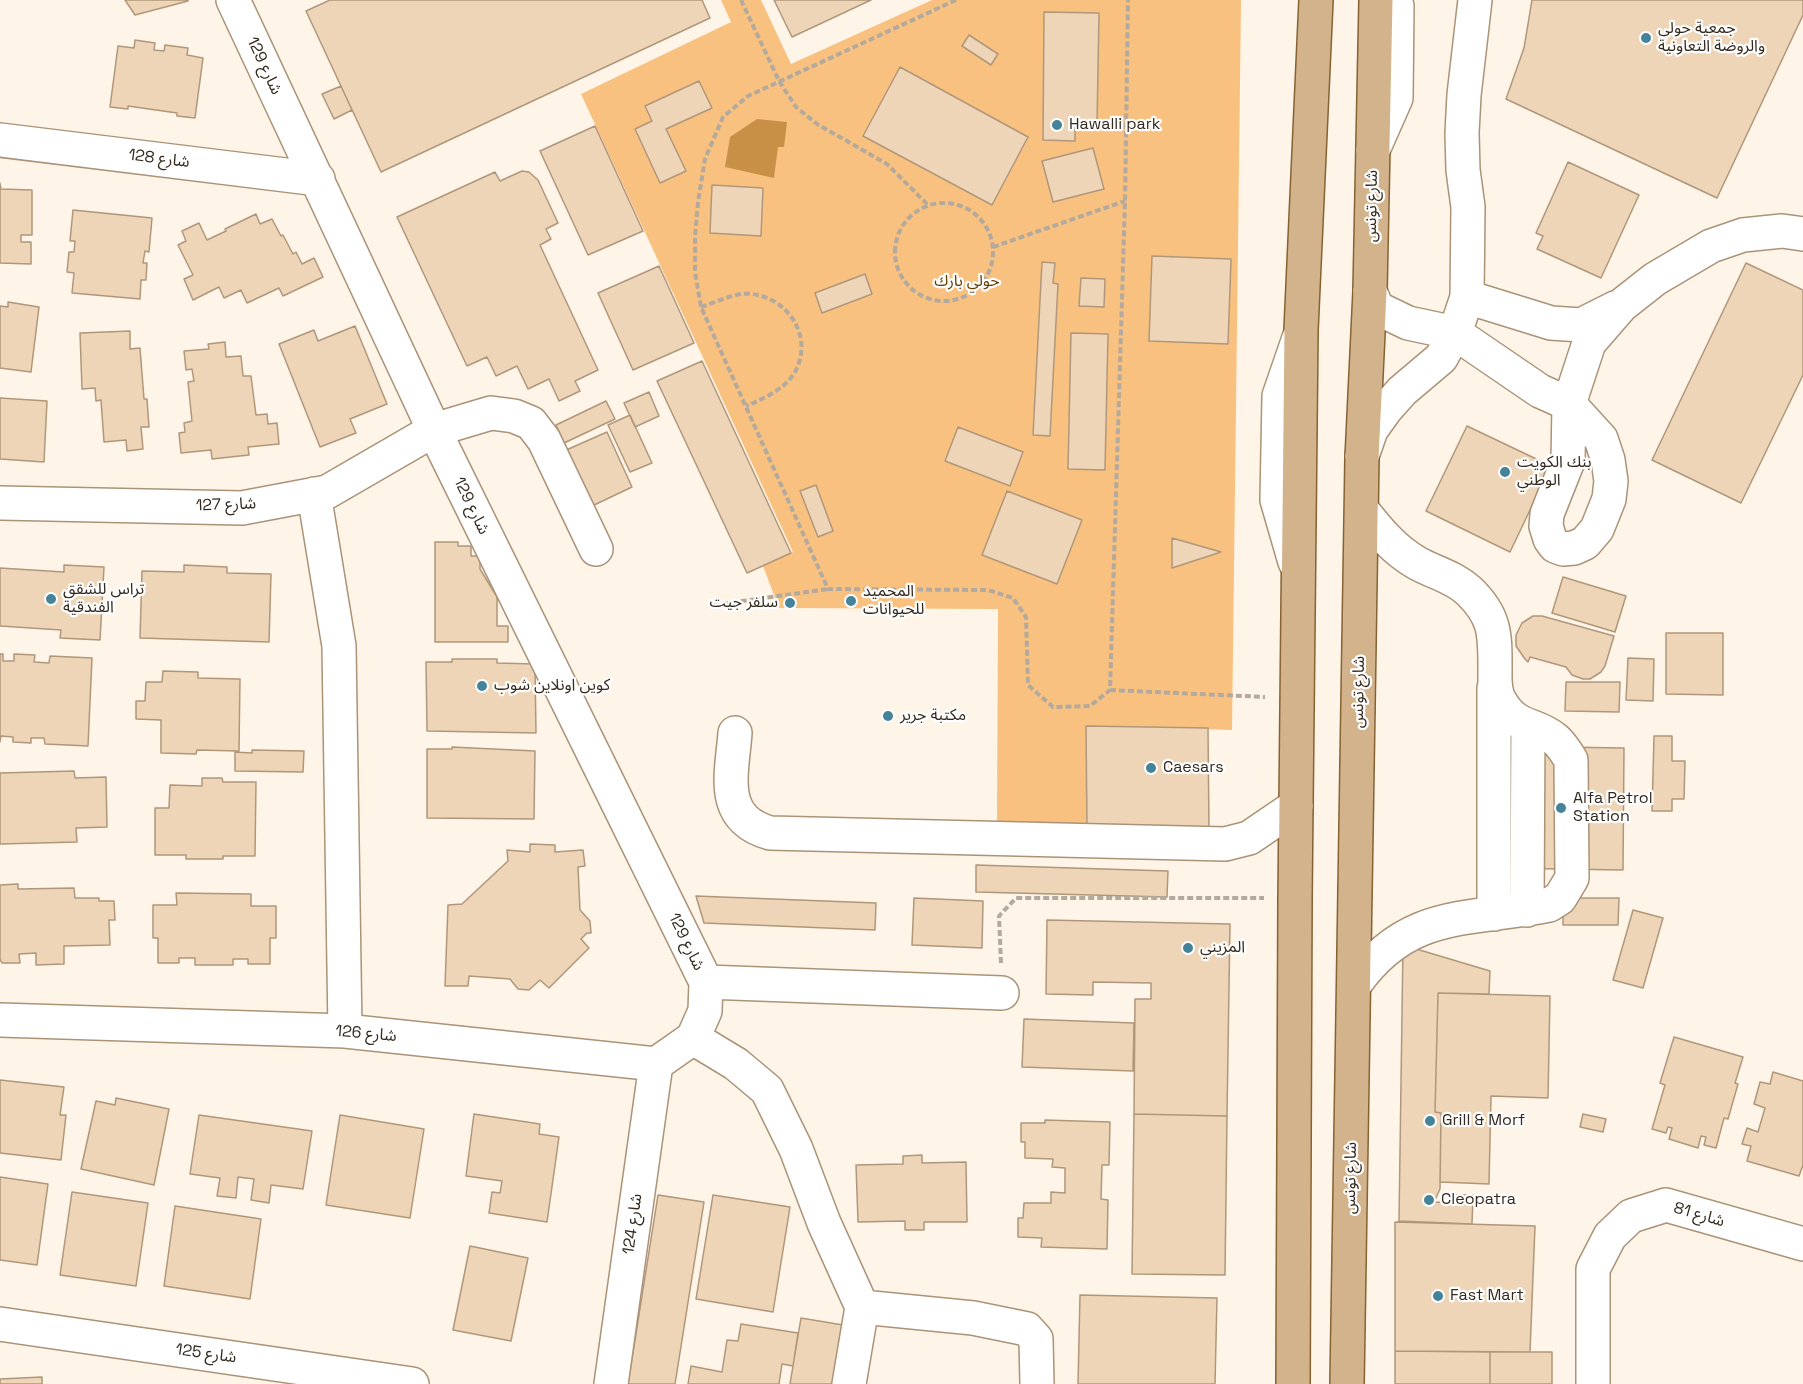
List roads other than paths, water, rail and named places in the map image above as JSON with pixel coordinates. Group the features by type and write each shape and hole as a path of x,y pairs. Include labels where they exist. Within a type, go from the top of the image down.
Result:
{"main road":[{"path":"1293,1384 1301,330 1316,0"},
{"name":"شارع تونس","path":"1347,1384 1362,458 1370,291 1376,0"}],"street":[{"name":"شارع 129","path":"233,0 434,429 701,1011"},
{"path":"1373,150 1396,98 1397,6 1395,0"},
{"path":"1362,458 1371,430 1386,409 1402,391 1441,357 1455,333 1467,297 1468,207 1463,170 1462,133 1464,94 1475,0"},
{"name":"شارع 128","path":"0,140 318,179"},
{"path":"1370,291 1377,308 1408,323 1455,333 1540,391 1569,404 1588,343 1622,305 1654,279 1711,246 1743,235 1782,231 1803,234"},
{"path":"1467,297 1551,322 1581,325 1622,305"},
{"name":"شارع 127","path":"0,503 242,508 327,492 434,429 491,413 514,416 531,423 544,441 596,549"},
{"path":"314,494 339,646 345,1031"},
{"path":"1362,510 1381,534 1398,550 1418,563 1453,579 1468,590 1489,617 1495,633 1494,914"},
{"path":"1355,984 1380,953 1416,930 1437,922 1549,905 1560,898 1572,878 1571,760 1554,738 1541,730 1528,727 1506,711 1494,687"},
{"path":"1527,910 1528,727"},
{"path":"735,732 730,791 735,809 756,829 770,833 1225,844 1250,838 1296,806"},
{"path":"656,1064 701,1011 1002,993"},
{"path":"701,1011 736,1064 767,1090 796,1149 824,1223 862,1307 849,1384"},
{"name":"شارع 126","path":"0,1020 345,1031 656,1064"},
{"name":"شارع 124","path":"611,1384 656,1064"},
{"name":"شارع 81","path":"1593,1384 1593,1269 1610,1236 1631,1216 1666,1205 1803,1244"},
{"path":"862,1307 973,1318 1027,1329 1035,1339 1037,1384"},
{"name":"شارع 125","path":"0,1324 412,1384"}],"place":[{"name":"جمعية حولي والروضة التعاونية","path":"1646,38"},
{"name":"Hawalli park","path":"1057,125"},
{"name":"بنك الكويت الوطني","path":"1505,472"},
{"name":"تراس للشقق الفندقية","path":"51,599"},
{"name":"المحميد للحيوانات","path":"851,601"},
{"name":"سلفر جيت","path":"790,603"},
{"name":"كوين اونلاين شوب","path":"482,686"},
{"name":"مكتبة جرير","path":"888,716"},
{"name":"Caesars","path":"1151,768"},
{"name":"Alfa Petrol Station","path":"1561,808"},
{"name":"المزيني","path":"1188,948"},
{"name":"Grill & Morf","path":"1430,1121"},
{"name":"Cleopatra","path":"1429,1200"},
{"name":"Fast Mart","path":"1438,1296"}],"park label":[{"name":"حولي بارك","path":"967,282"}]}
